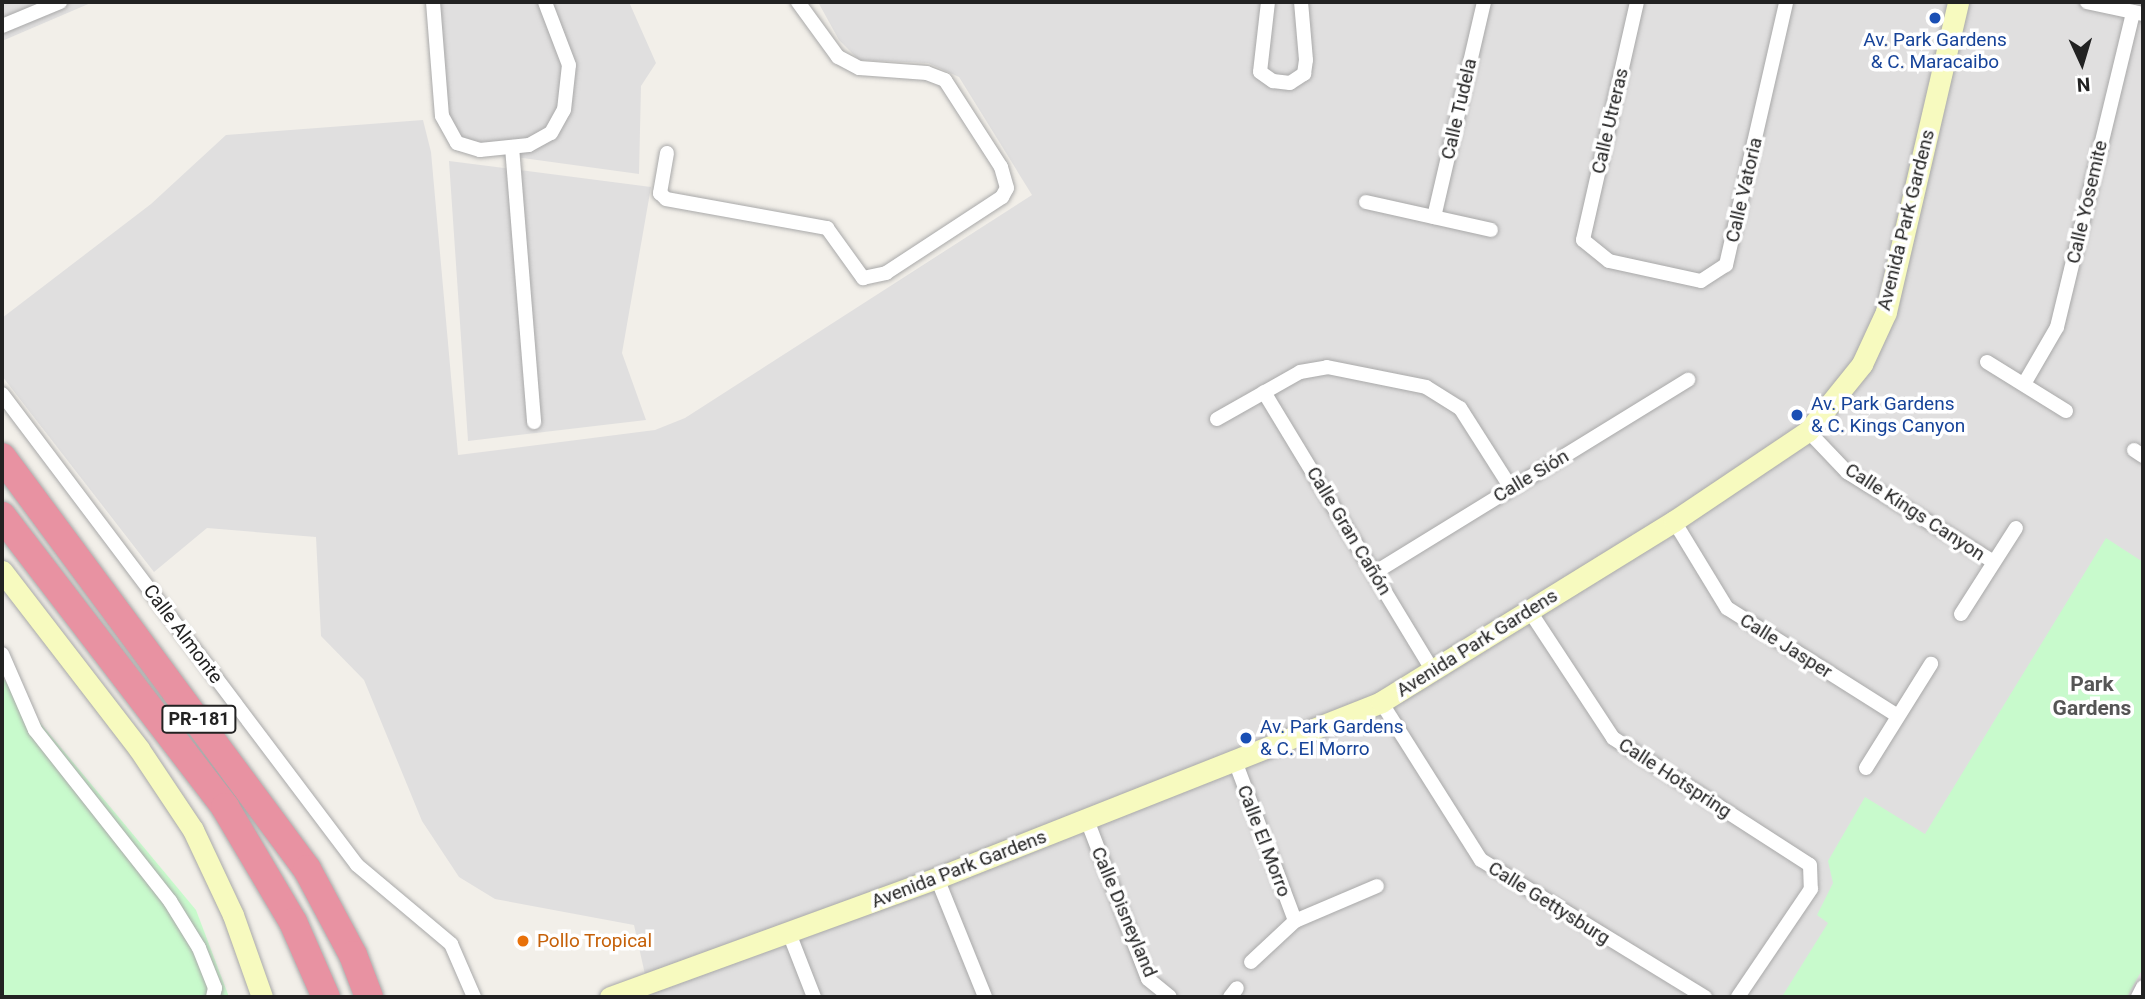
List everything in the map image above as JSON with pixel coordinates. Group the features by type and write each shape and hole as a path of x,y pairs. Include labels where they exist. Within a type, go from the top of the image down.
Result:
{"highway":[{"name":"PR-181","path":"2,457 307,869 353,955 369,997"},
{"name":"PR-181","path":"2,516 225,807 293,922 326,997"}],"street":[{"path":"2,26 60,2"},
{"path":"433,2 447,130 457,143 480,150 529,145 551,132 564,110 569,65 545,2"},
{"path":"667,153 660,193 666,200 827,228 863,278 886,273 1002,197 1007,188 1001,167 945,80 927,73 859,68 838,57 798,2"},
{"path":"1268,2 1260,72 1273,81 1290,83 1304,74 1306,60 1301,2"},
{"name":"Calle Tudela","path":"1434,217 1484,2"},
{"name":"Calle Utreras","path":"1583,240 1637,2"},
{"name":"Calle Vatoria","path":"1583,240 1609,261 1701,281 1726,265 1786,2"},
{"name":"Avenida Park Gardens","path":"616,996 937,878 1381,702 1674,521 1808,431 1861,364 1886,312 1958,2"},
{"path":"2087,2 2138,13"},
{"name":"Calle Yosemite","path":"2024,384 2057,327 2138,13"},
{"path":"512,147 534,422"},
{"path":"1366,202 1491,230"},
{"path":"1987,362 2066,411"},
{"path":"1217,419 1300,372 1327,367 1426,387 1460,408 1511,488"},
{"name":"Calle Sión","path":"1374,573 1688,380"},
{"name":"Calle Gran Cañón","path":"1264,392 1433,671"},
{"name":"Calle Almonte","path":"2,394 357,865 451,944 474,997"},
{"name":"Calle Kings Canyon","path":"1808,431 1847,472 1994,562"},
{"name":"Calle Jasper","path":"1674,521 1727,608 1896,715"},
{"name":"Calle Kings Canyon","path":"1961,614 2016,528"},
{"path":"2,571 139,749 192,830 233,915 262,997"},
{"name":"Calle Hotspring","path":"1529,610 1614,738 1810,865 1811,889 1738,997"},
{"path":"2,654 35,730 170,901 191,936 215,988 213,997"},
{"path":"1866,768 1896,715 1931,664"},
{"name":"Calle Gettysburg","path":"1381,702 1481,860 1705,997"},
{"name":"Calle El Morro","path":"1235,761 1295,921"},
{"name":"Calle Disneyland","path":"1087,820 1148,979 1170,997"},
{"path":"937,878 985,997"},
{"name":"Calle El Morro","path":"1251,962 1295,921 1377,886"},
{"path":"789,933 814,997"},
{"path":"2137,997 2143,987"}],"shaded area":[{"path":"2,2 93,2 2,41"},
{"path":"435,2 629,2 656,63 641,86 639,174 451,148"},
{"path":"818,2 2143,2 2143,997 650,997 634,925 495,899 459,877 422,821 364,680 321,636 316,537 207,528 154,572 2,376 2,318 151,204 226,135 423,120 431,152 458,455 655,430 685,418 1032,195 959,77 928,63 859,60 839,40"},
{"path":"449,161 651,187 622,353 646,420 468,441"}],"green space":[{"path":"2106,538 2143,562 2143,968 2127,997 1783,995 1828,923 1817,915 1833,883 1828,861 1865,797 1925,834"},
{"path":"2,677 196,910 229,997 2,997"}],"place":[{"name":"Av. Park Gardens & C. Maracaibo","path":"1935,18"},
{"name":"Av. Park Gardens & C. Kings Canyon","path":"1797,415"},
{"name":"Av. Park Gardens & C. El Morro","path":"1246,738"},
{"name":"Pollo Tropical","path":"523,941"}],"district":[{"name":"Park Gardens","path":"2092,696"}]}
